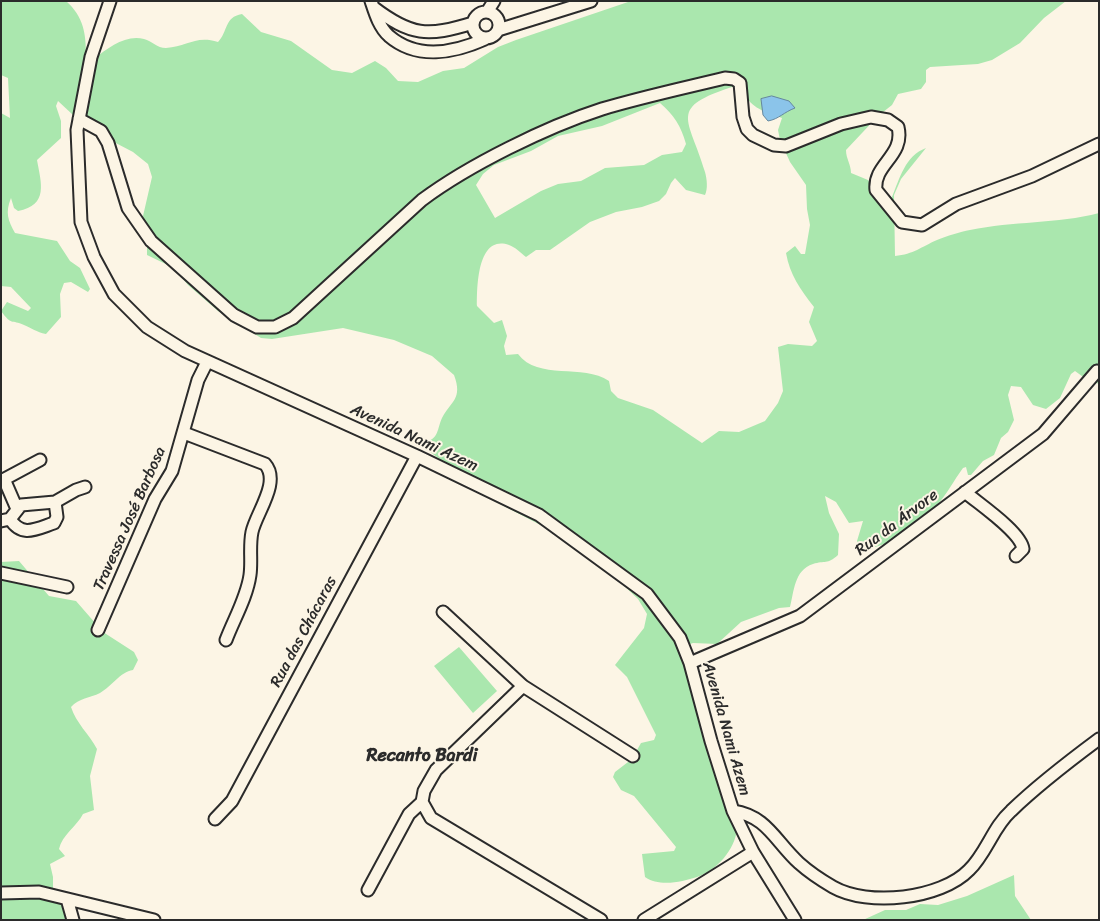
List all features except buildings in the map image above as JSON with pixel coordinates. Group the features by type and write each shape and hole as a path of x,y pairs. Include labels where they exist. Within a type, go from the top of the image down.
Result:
{"street":[{"name":"Avenida Nami Azem","path":"110,1 91,57 77,130 81,222 94,257 114,294 147,327 207,362 417,456 539,515 608,564 646,594 668,619 680,638 690,663 710,741 733,811 753,852 795,920"},
{"path":"372,4 396,25 424,32 446,31 473,23 479,14 487,12 494,1"},
{"path":"372,4 378,20 388,35 412,50 441,52 464,49 493,37 498,30 591,1"},
{"path":"487,12 497,18 498,30"},
{"path":"473,23 474,32 485,39"},
{"path":"79,120 101,131 108,143 128,208 151,241 234,315 257,327 275,327 293,318 422,200 443,184 566,122 602,110 724,78 734,79 740,83 743,117 747,129 753,136 774,145 786,146 840,124 871,117 888,120 898,127 900,136 897,147 877,176 876,190 902,222 911,225 922,225 956,204 1032,176 1099,144"},
{"name":"Travessa José Barbosa","path":"98,630 156,500 172,471 198,380 207,362"},
{"name":"Rua da Árvore","path":"690,663 800,616 1043,434 1097,371"},
{"path":"184,433 265,464 269,468 269,485 250,540 250,574 247,589 226,640"},
{"name":"Rua das Chácaras","path":"215,819 232,801 417,456"},
{"path":"17,509 3,480 40,460"},
{"path":"56,502 57,517 54,523 36,529 22,530 15,528 6,520 17,509 28,504 56,502 76,490 86,487"},
{"path":"965,492 1011,530 1022,543 1023,549 1016,556"},
{"path":"1,573 68,587"},
{"path":"443,612 523,686 633,756"},
{"path":"368,890 409,814 422,802 424,791 436,770 523,686"},
{"path":"733,811 748,813 765,824 799,863 837,889 864,897 890,900 951,884 970,870 1009,813 1062,766 1099,739"},
{"path":"422,802 431,818 601,920"},
{"path":"644,920 753,852"},
{"path":"1,893 39,892 154,920"},
{"path":"68,899 73,920"}],"green space":[{"path":"1,1 66,1 77,13 83,26 86,56 95,58 118,43 131,38 144,39 166,48 203,40 218,42 232,18 242,14 261,32 291,41 332,70 352,73 375,61 386,68 398,81 418,82 443,71 464,68 498,47 516,40 631,1 1066,1 1044,18 1020,43 992,60 978,64 930,67 926,70 926,82 921,89 898,94 892,105 878,116 846,150 846,153 851,173 868,180 884,201 888,201 892,197 908,162 913,156 926,148 901,179 894,195 895,256 912,252 941,239 970,230 1083,217 1099,213 1099,384 1086,379 1075,371 1071,374 1060,398 1046,409 1033,405 1021,387 1011,386 1008,395 1014,420 1008,432 1001,438 994,455 983,461 971,475 968,475 966,467 963,468 936,506 911,528 880,546 859,547 857,541 863,521 849,523 836,502 825,496 829,513 839,534 838,555 828,561 813,564 802,571 796,582 790,607 779,608 741,622 717,644 693,643 681,647 702,733 728,799 737,829 733,845 723,859 711,870 685,881 657,882 645,877 642,854 674,851 676,847 634,796 621,790 613,777 615,772 632,759 641,743 654,740 656,735 627,677 615,665 644,628 647,614 638,599 601,564 558,534 494,501 425,448 425,442 433,439 442,418 457,395 454,375 432,356 394,340 343,328 272,339 261,338 218,311 188,285 174,268 147,255 147,238 143,216 152,177 148,164 133,152 87,128 58,101 56,106 61,121 61,138 37,160 41,185 39,198 35,204 18,211 14,208 11,198 8,216 15,233 57,241 70,261 80,268 90,289 88,292 71,282 64,283 60,294 61,317 46,334 7,319 1,311 7,302 28,311 31,308 11,287 1,286 1,113 10,118 8,78 1,75","holes":["735,86 739,87 752,104 767,113 782,118 778,130 780,140 790,162 806,185 810,225 805,254 801,254 795,246 786,253 796,282 814,307 809,322 817,341 812,346 788,344 778,347 783,391 778,403 765,421 739,432 719,431 702,443 653,410 618,398 611,391 609,381 598,376 587,373 549,370 527,362 518,354 506,355 504,346 507,336 502,320 494,323 477,306 479,276 481,265 490,247 498,244 509,245 526,257 536,250 550,250 590,222 616,212 642,207 659,201 666,194 675,178 686,190 705,195 707,187 706,175 689,126 688,117 691,108 699,101","660,103 673,116 682,132 686,144 682,152 662,155 644,165 605,168 581,181 558,184 541,191 495,218 476,185 483,174 494,165 531,151 558,136 602,126"]},
{"path":"19,561 49,596 76,601 103,632 134,652 138,660 133,670 124,673 100,693 81,700 71,707 76,718 97,749 90,776 94,810 83,814 63,839 59,849 65,856 50,864 53,877 53,892 64,903 69,920 1,920 1,562"},
{"path":"459,647 497,691 473,713 434,666"},
{"path":"1014,875 1015,896 1031,920 863,920 885,910 906,910 920,904 938,905 967,896"}],"water":[{"path":"772,96 789,101 795,108 768,121 763,115 761,99"}],"district":[{"name":"Recanto Bardi","path":"422,756"}]}
